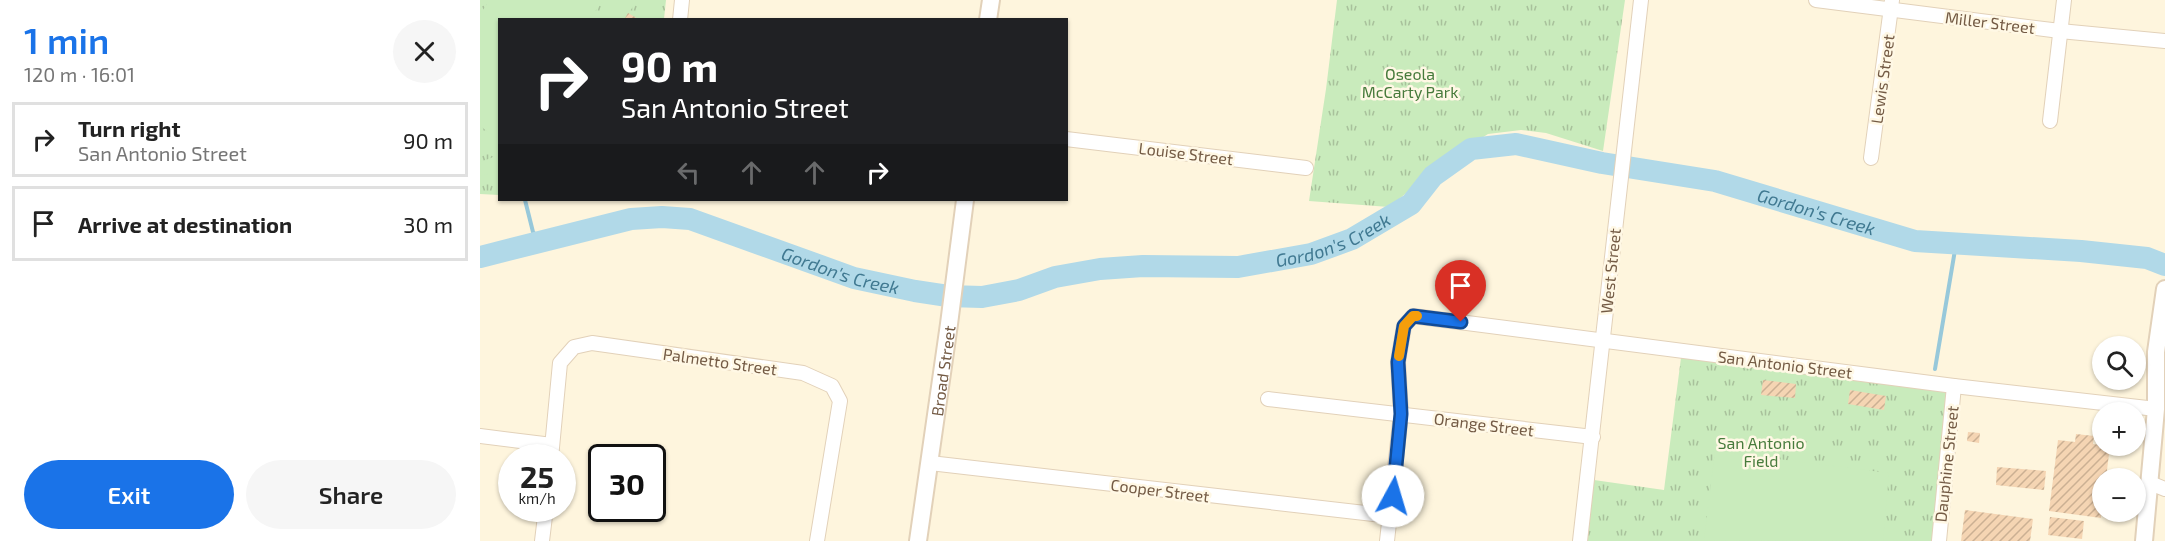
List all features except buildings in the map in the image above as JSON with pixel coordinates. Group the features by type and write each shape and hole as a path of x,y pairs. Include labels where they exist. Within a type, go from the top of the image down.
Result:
{"street":[{"path":"680,18 682,0"},
{"path":"988,18 991,0"},
{"name":"West Street","path":"1580,541 1641,0"},
{"name":"Miller Street","path":"1816,0 1892,5 2060,31 2165,41"},
{"path":"2050,121 2064,0"},
{"name":"Lewis Street","path":"1871,158 1892,5"},
{"name":"Louise Street","path":"1068,139 1306,168"},
{"name":"Broad Street","path":"918,541 965,201"},
{"path":"2144,541 2157,486 2156,352 2165,289"},
{"name":"San Antonio Street","path":"1401,414 1398,362 1404,326 1413,316 1954,386 2156,409"},
{"name":"Palmetto Street","path":"552,444 560,363 574,347 592,343 803,373 832,386 840,401 817,541"},
{"name":"Dauphine Street","path":"1939,541 1954,386"},
{"name":"Orange Street","path":"1268,399 1593,437"},
{"path":"1387,541 1401,414"},
{"path":"480,436 518,444"},
{"name":"Cooper Street","path":"930,463 1391,516"},
{"path":"542,541 544,522"}],"green space":[{"path":"480,0 666,0 664,18 498,18 498,195 480,194"},
{"path":"490,0 604,0 590,18 498,18 498,139 480,126 480,14"},
{"path":"619,0 638,0 625,18 606,18"},
{"name":"Oseola McCarty Park","path":"1337,0 1625,0 1603,151 1546,133 1521,130 1488,134 1441,158 1415,186 1389,207 1309,201"},
{"path":"498,155 498,171 480,176 480,162"},
{"name":"San Antonio Field","path":"1682,350 1954,386 1939,541 1580,541 1587,479 1664,490"},
{"path":"1715,451 1889,473 1883,541 1704,540"}],"waterway":[{"name":"Gordon's Creek","path":"480,257 631,219 662,217 690,219 854,278 948,296 982,297 1019,290 1055,277 1100,269 1143,266 1238,267 1311,254 1352,239 1411,204 1433,176 1471,149 1516,144 1602,163 1715,181 1915,241 2081,251 2147,258 2165,265"},
{"path":"525,201 533,232 541,241"},
{"path":"1935,369 1956,244"}],"slow traffic":[{"path":"1399,356 1404,326 1413,316 1417,316"}],"route":[{"path":"1393,496 1401,414 1398,362 1404,326 1413,316 1461,322"}]}
